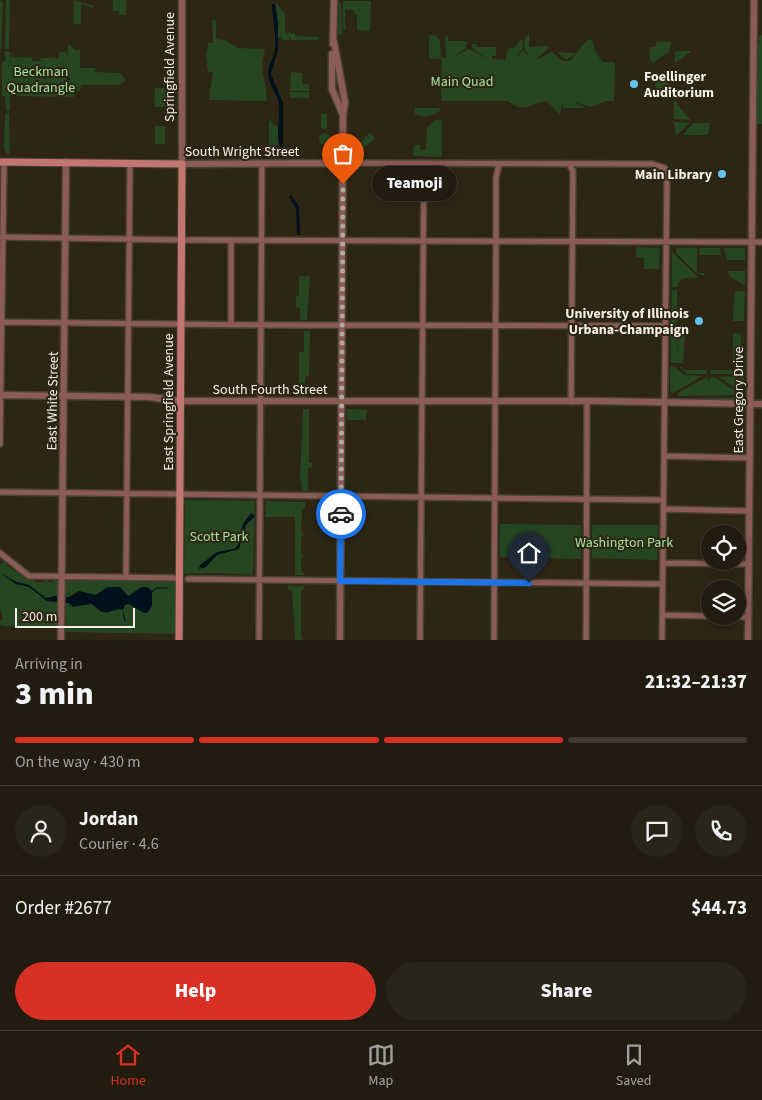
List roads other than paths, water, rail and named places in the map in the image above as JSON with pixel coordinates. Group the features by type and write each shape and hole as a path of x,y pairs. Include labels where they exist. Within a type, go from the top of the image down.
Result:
{"main road":[{"name":"South Wright Street","path":"2,162 182,164"},
{"name":"East Springfield Avenue","path":"179,640 182,164"}],"street":[{"name":"Springfield Avenue","path":"182,0 182,164"},
{"path":"334,0 334,42 345,102 342,115 340,640"},
{"name":"East Gregory Drive","path":"748,640 754,0"},
{"path":"334,42 332,47 332,89 342,115"},
{"path":"0,444 2,162"},
{"name":"East White Street","path":"61,640 66,162"},
{"path":"126,577 130,163"},
{"path":"259,640 262,163"},
{"name":"South Wright Street","path":"182,164 653,164 663,166 667,175 666,242"},
{"path":"420,640 421,403 425,241 424,164"},
{"path":"494,640 496,181 499,164"},
{"path":"568,164 572,166 573,171 571,402"},
{"path":"573,171 577,164"},
{"path":"1,237 181,240 762,242"},
{"path":"231,240 231,325"},
{"path":"662,640 666,242"},
{"path":"1,322 231,325 665,326"},
{"name":"South Fourth Street","path":"0,395 128,396 180,402 762,404"},
{"name":"South Fourth Street","path":"571,402 587,404 599,402"},
{"path":"586,640 587,404"},
{"path":"664,456 750,458"},
{"path":"0,492 664,500"},
{"path":"664,509 749,511"},
{"path":"0,553 4,558 30,576 179,578"},
{"path":"663,563 749,564"},
{"path":"188,579 663,584"},
{"path":"662,615 701,616"}],"water":[{"path":"272,4 275,4 278,22 278,50 271,74 283,103 283,145 287,154 284,155 278,138 279,105 268,78 275,48"},
{"path":"291,195 299,206 300,235 297,235 296,208 289,197"},
{"path":"251,513 255,516 246,525 239,549 217,555 206,567 199,569 200,565 217,552 234,549 238,545 243,524"},
{"path":"0,573 17,582 29,585 46,598 54,596 69,597 79,591 96,595 107,587 120,587 128,596 142,587 147,587 152,591 152,606 147,613 129,604 125,605 123,610 118,609 108,612 102,612 91,604 73,607 69,603 47,601 29,587 16,584"}],"waterway":[{"path":"152,592 156,588 167,588"},
{"path":"123,612 125,621"}],"place":[{"name":"Foellinger Auditorium","path":"634,84"},
{"name":"Main Library","path":"722,174"},
{"name":"Teamoji","path":"343,184"},
{"name":"University of Illinois Urbana-Champaign","path":"699,321"}],"park label":[{"name":"Beckman Quadrangle","path":"41,79"},
{"name":"Main Quad","path":"462,81"},
{"name":"Scott Park","path":"219,536"},
{"name":"Washington Park","path":"624,542"}]}
